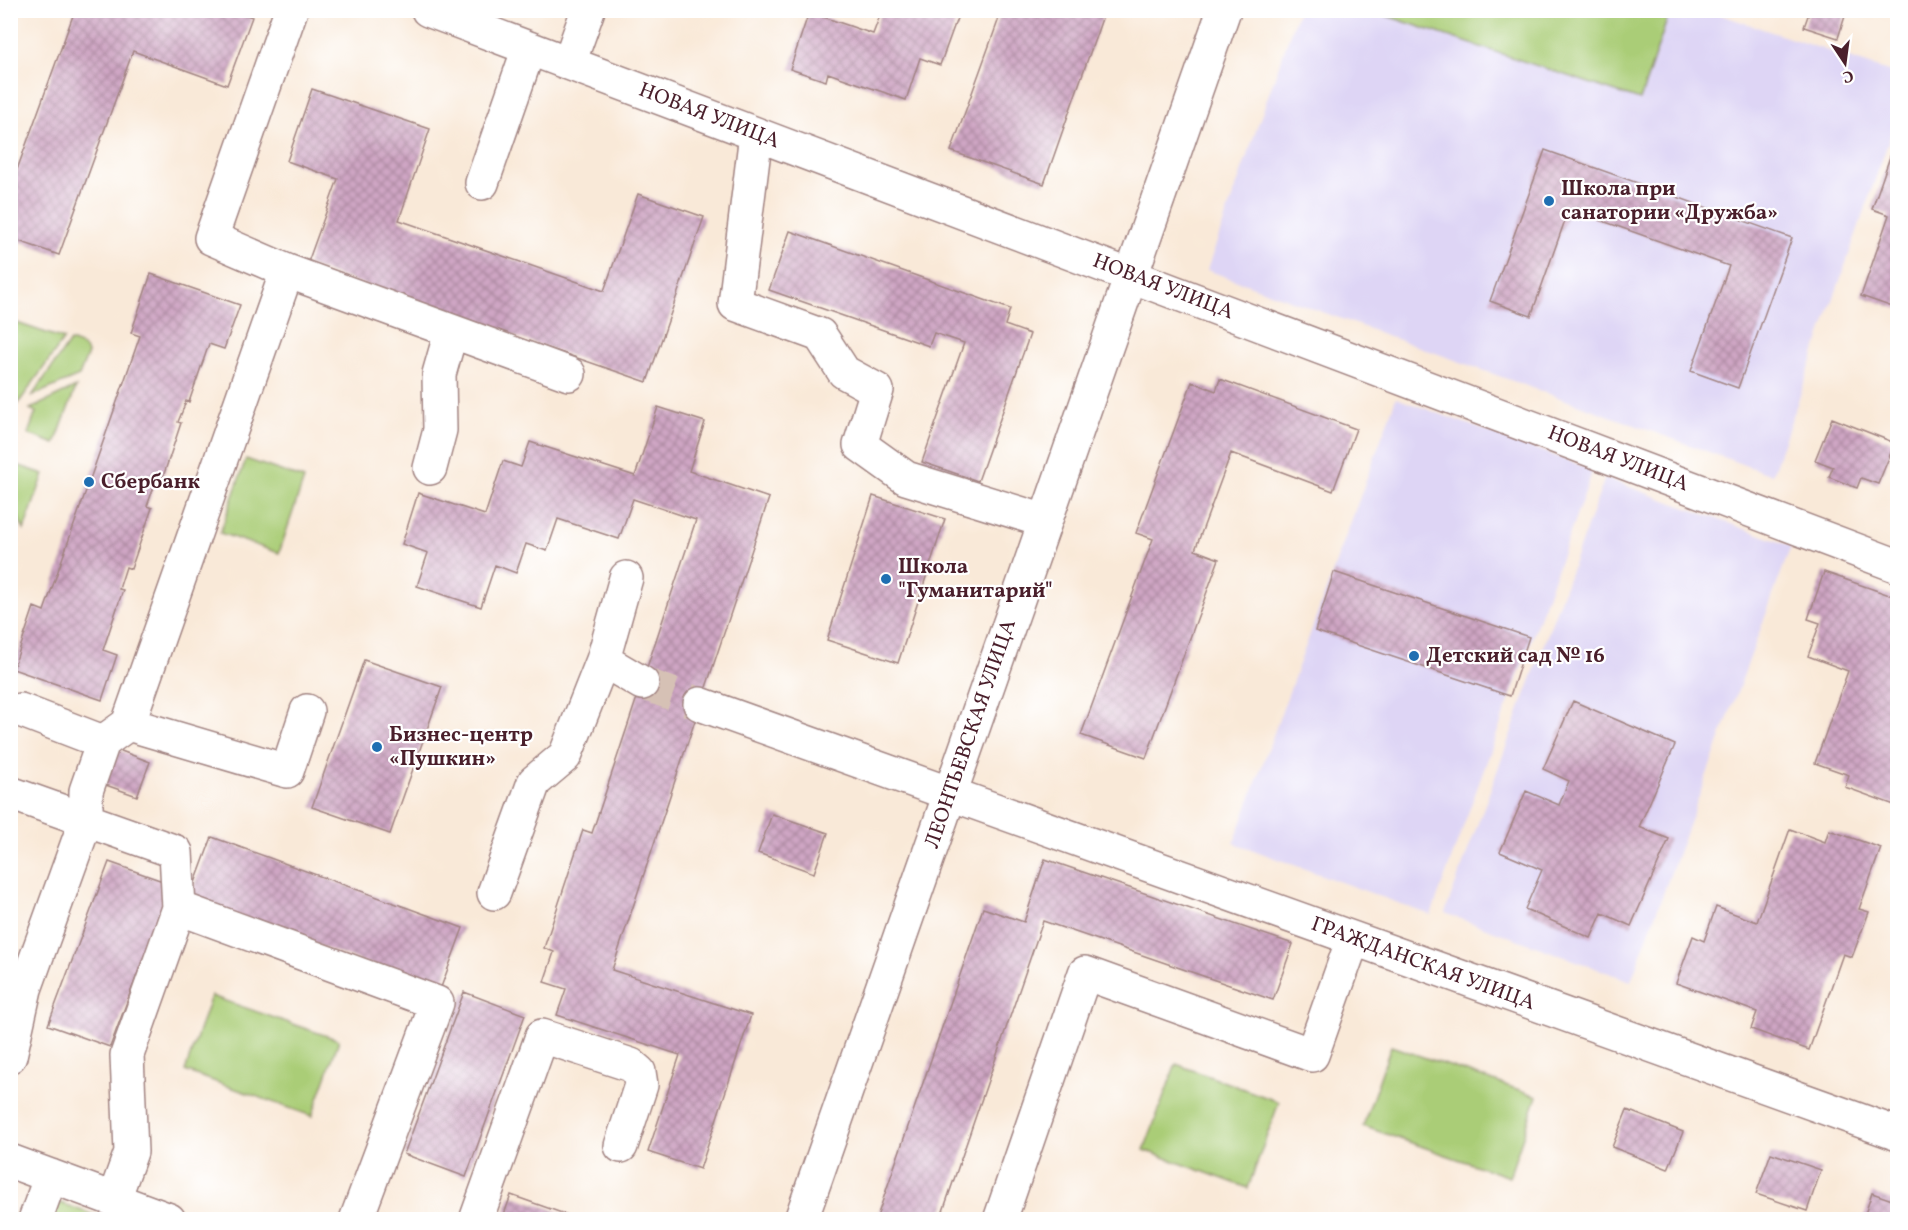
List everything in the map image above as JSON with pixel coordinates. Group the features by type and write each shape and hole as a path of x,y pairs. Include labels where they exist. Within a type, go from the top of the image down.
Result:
{"street":[{"path":"291,10 211,238 287,271 569,374"},
{"name":"НОВАЯ УЛИЦА","path":"429,10 1898,566"},
{"path":"569,63 588,10"},
{"name":"ЛЕОНТЬЕВСКАЯ УЛИЦА","path":"801,1220 1224,10"},
{"path":"482,183 529,48"},
{"path":"756,134 735,304 820,335 844,372 877,390 860,445 906,478 1046,521"},
{"path":"10,1056 18,986 86,820 86,791 116,733 201,510 287,271"},
{"path":"430,468 440,430 439,374 451,332"},
{"path":"494,893 534,782 565,756 603,660 626,578"},
{"path":"603,660 642,683"},
{"name":"ГРАЖДАНСКАЯ УЛИЦА","path":"700,704 1898,1134"},
{"path":"20,710 287,771 307,711"},
{"path":"10,793 176,852 179,908 127,1054 131,1152 114,1199"},
{"path":"179,908 437,1003 356,1220"},
{"path":"1000,1220 1085,973 1312,1055 1353,939"},
{"path":"476,1220 542,1036 631,1065 639,1072 641,1086 621,1146"},
{"path":"10,1161 168,1220"},
{"path":"35,1220 51,1176"}],"shaded area":[{"name":"Школа при санатории «Дружба»","path":"1298,11 1709,11 1897,74 1897,117 1772,475 1207,270"},
{"name":"Детский сад № 16","path":"1396,398 1593,470 1431,915 1234,843"},
{"path":"1605,478 1791,546 1631,981 1445,913"}],"green space":[{"path":"1670,10 1640,100 1372,11"},
{"path":"11,321 64,339 18,404 11,402"},
{"path":"70,341 83,346 88,353 79,376 32,396"},
{"path":"76,387 55,444 28,434 36,412 30,409"},
{"path":"246,459 304,479 279,553 220,533"},
{"path":"17,465 44,474 24,530 16,513 11,492"},
{"path":"211,996 339,1040 312,1116 185,1071"},
{"path":"1391,1046 1537,1096 1509,1177 1363,1126"},
{"path":"1176,1064 1279,1102 1248,1188 1144,1150"},
{"path":"58,1202 105,1219 50,1220"}],"building":[{"path":"75,10 234,10 252,17 227,85 133,51 59,255 10,238 10,189"},
{"path":"882,10 960,10 940,65 920,58 906,100 828,73 826,81 790,69 809,12 873,34"},
{"path":"1002,10 1105,10 1044,184 951,151"},
{"path":"1810,10 1847,10 1838,38 1804,27"},
{"path":"312,89 430,129 399,220 604,291 638,194 704,217 647,382 307,265 338,179 287,161"},
{"path":"1545,150 1792,238 1738,388 1691,371 1729,266 1569,209 1531,316 1490,301"},
{"path":"1892,151 1898,153 1898,309 1861,296 1889,215 1872,209"},
{"path":"790,231 1010,309 1005,325 1030,334 978,481 922,462 964,343 934,333 929,346 769,290"},
{"path":"151,274 240,305 224,349 209,344 189,402 186,401 178,422 181,423 160,486 155,484 147,506 152,508 131,569 126,567 119,589 123,590 103,650 117,655 102,700 13,669 34,607 44,611 140,336 131,333"},
{"path":"1220,379 1356,429 1333,491 1231,453 1195,550 1219,559 1146,758 1081,735 1153,539 1136,533 1192,382 1216,391"},
{"path":"658,407 705,422 689,471 769,498 612,970 751,1015 700,1169 648,1152 680,1055 557,1015 566,989 544,982 554,952 544,948 583,830 592,833 696,520 633,499 619,539 558,519 547,551 526,544 516,573 495,565 481,607 417,586 428,553 402,544 418,493 485,515 503,461 521,467 530,442 635,476"},
{"path":"1832,418 1895,443 1878,484 1861,478 1857,488 1829,477 1833,467 1815,460"},
{"name":"Школа \"Гуманитарий\"","path":"873,496 945,519 898,663 827,640"},
{"path":"1334,572 1529,637 1510,696 1315,631"},
{"path":"1824,572 1898,598 1897,806 1845,787 1849,775 1815,763 1848,671 1808,656 1820,623 1808,619"},
{"name":"Бизнес-центр «Пушкин»","path":"364,660 442,687 390,834 312,807"},
{"path":"1573,701 1675,745 1639,827 1669,839 1631,926 1602,913 1591,938 1525,909 1542,870 1500,852 1526,791 1559,805 1569,781 1543,769"},
{"path":"116,749 150,762 137,796 103,784"},
{"path":"772,814 828,833 814,873 758,853"},
{"path":"1790,829 1825,842 1829,830 1881,848 1859,909 1869,912 1852,957 1843,954 1809,1050 1751,1029 1757,1012 1676,983 1693,936 1704,941 1716,907 1757,922"},
{"path":"212,837 463,928 440,990 189,899"},
{"path":"1045,859 1293,944 1273,1000 1043,921 940,1220 876,1220 983,908 1024,922"},
{"path":"109,862 171,884 110,1047 48,1025"},
{"path":"464,992 525,1015 466,1177 404,1154"},
{"path":"1627,1110 1683,1132 1668,1169 1612,1147"},
{"path":"1771,1153 1821,1170 1807,1211 1756,1194"},
{"path":"1872,1193 1898,1202 1898,1220 1863,1220"},
{"path":"511,1195 579,1219 579,1220 502,1220"}],"tunnel":[{"path":"642,683 700,704"}],"place":[{"name":"Школа при санатории «Дружба»","path":"1549,201"},
{"name":"Сбербанк","path":"89,482"},
{"name":"Школа \"Гуманитарий\"","path":"886,579"},
{"name":"Детский сад № 16","path":"1414,656"},
{"name":"Бизнес-центр «Пушкин»","path":"377,747"}]}
